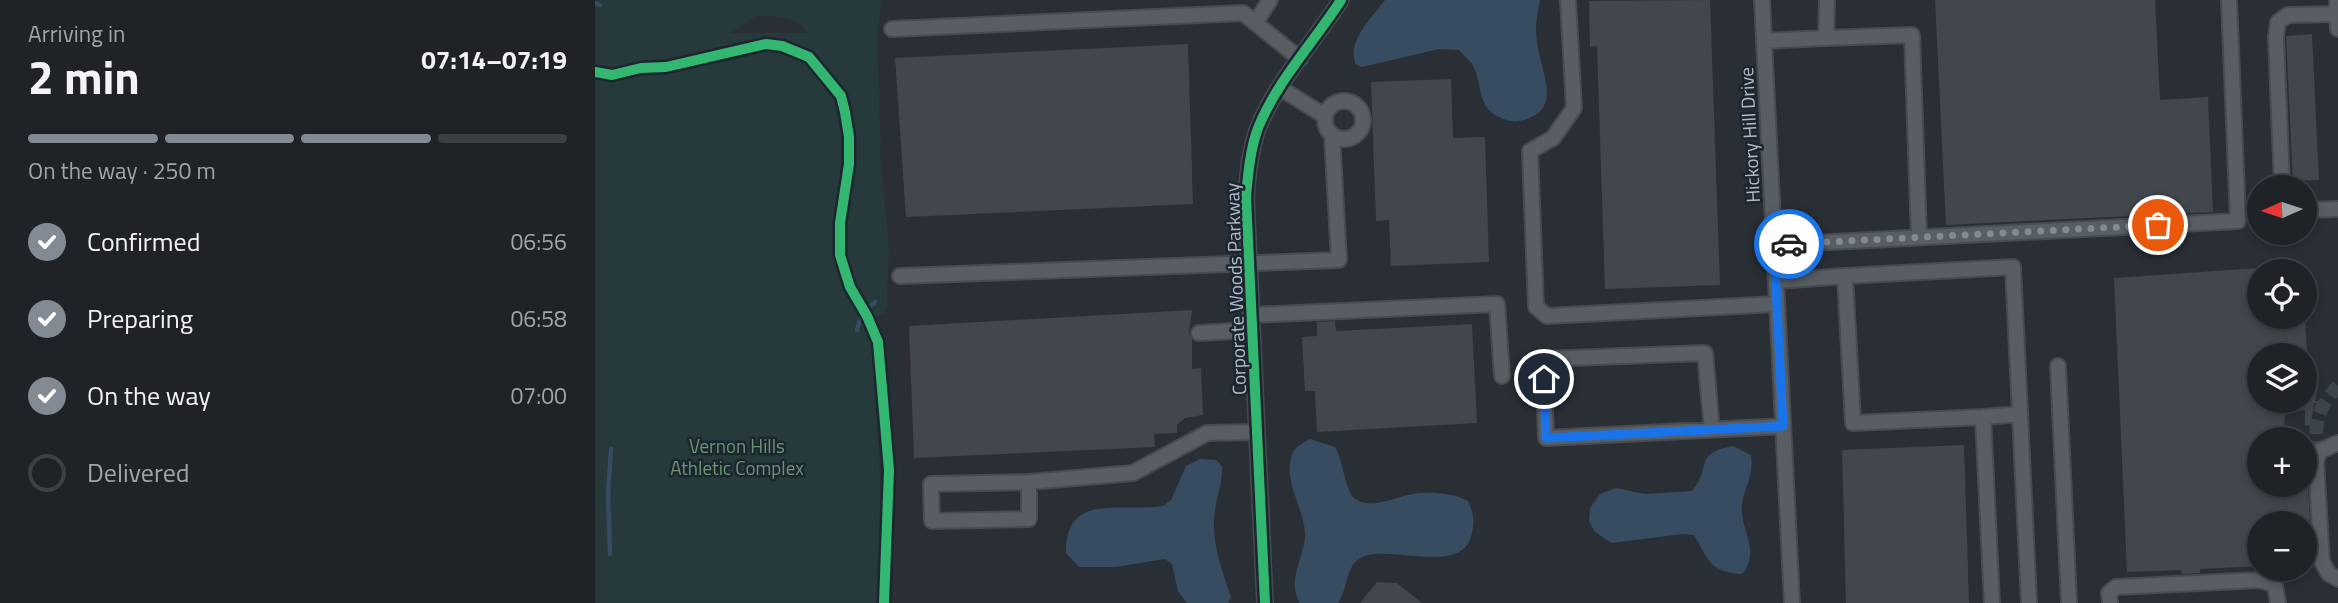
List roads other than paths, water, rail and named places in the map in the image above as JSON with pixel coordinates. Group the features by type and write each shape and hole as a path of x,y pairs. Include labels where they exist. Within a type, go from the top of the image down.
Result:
{"street":[{"path":"1255,23 1270,0"},
{"name":"Corporate Woods Parkway","path":"1265,603 1246,197 1249,166 1259,127 1280,88 1342,0"},
{"path":"1568,0 1574,108 1553,138 1530,151 1536,307 1547,316 1777,304"},
{"name":"Hickory Hill Drive","path":"1762,0 1792,603"},
{"path":"1826,38 1827,0"},
{"path":"1774,245 2238,220 2229,0"},
{"path":"2337,0 2338,29"},
{"path":"892,29 1243,13 1300,59"},
{"path":"2282,175 2276,37 2279,22 2288,15 2337,14"},
{"path":"1764,41 1912,35 1919,237"},
{"path":"1280,88 1325,116"},
{"path":"900,276 1339,260 1332,135 1326,127 1325,116 1331,105 1350,102 1360,110 1363,123 1356,134 1344,139 1332,135"},
{"path":"2317,210 2338,209"},
{"path":"1776,281 2013,267 2029,603"},
{"path":"1845,276 1853,423 2020,414"},
{"path":"1199,333 1252,322 1497,304 1502,376"},
{"path":"1712,430 1705,353 1543,359 1546,438 1712,430 1783,426"},
{"path":"2058,366 2069,603"},
{"path":"1983,417 1993,603"},
{"path":"1029,482 1030,519 932,521 931,484 1029,482 1133,473 1207,433 1257,432"},
{"path":"2338,443 2320,451 2316,461 2322,562 2329,574 2338,579"},
{"path":"2110,603 2109,593 2116,587 2260,580 2276,585 2278,603"}],"water":[{"path":"1385,0 1540,0 1536,37 1547,90 1542,109 1519,121 1504,119 1493,113 1483,101 1473,66 1459,50 1439,49 1362,67 1355,64 1358,38"},
{"path":"1310,439 1335,447 1351,494 1361,502 1377,503 1425,493 1450,495 1468,501 1473,524 1466,546 1455,554 1440,557 1387,554 1359,559 1351,568 1338,603 1300,603 1296,595 1295,579 1305,529 1293,489 1290,468 1294,451"},
{"path":"1733,446 1751,455 1752,462 1742,504 1750,557 1742,574 1723,571 1711,563 1694,535 1611,543 1594,531 1589,521 1590,508 1600,494 1616,488 1644,494 1692,491 1708,457"},
{"path":"1200,459 1216,460 1222,466 1214,532 1231,597 1228,603 1187,603 1178,591 1172,564 1165,559 1116,567 1079,567 1066,553 1068,533 1075,520 1098,509 1163,506 1171,500 1186,466"}],"waterway":[{"path":"595,3 600,5"},
{"path":"857,330 861,316 875,302"},
{"path":"610,554 608,494 611,449"}],"tunnel":[{"path":"2317,427 2321,411 2338,386"}],"park label":[{"name":"Vernon Hills Athletic Complex","path":"737,456"}]}
